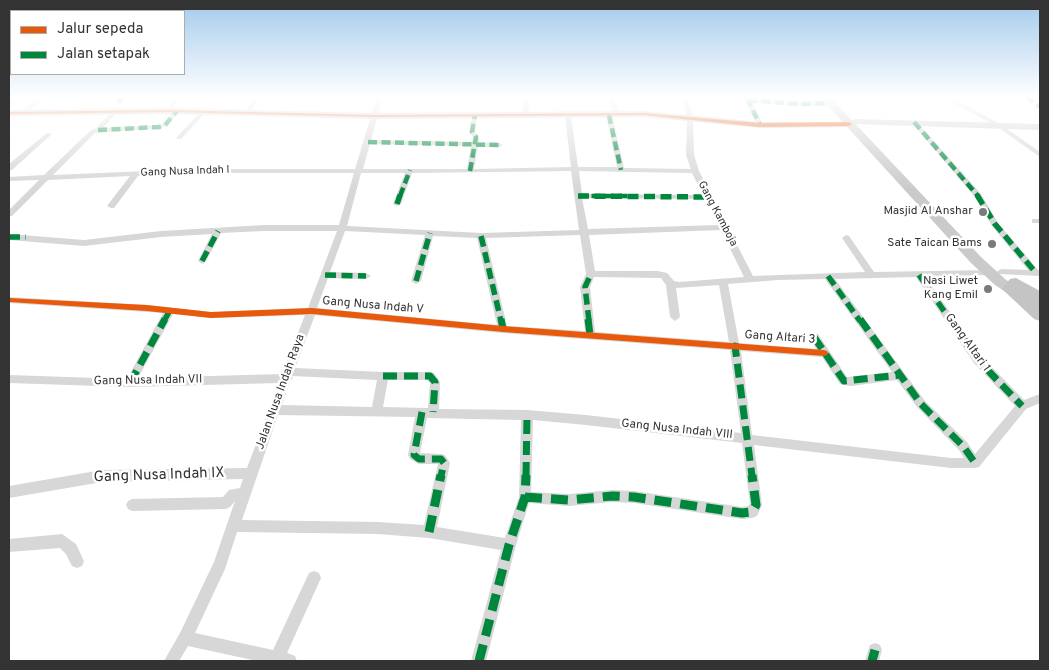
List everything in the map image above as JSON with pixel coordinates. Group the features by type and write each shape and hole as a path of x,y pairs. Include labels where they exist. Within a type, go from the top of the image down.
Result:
{"highway":[{"path":"1003,278 1040,301"},
{"path":"1003,278 1040,315"}],"main road":[{"path":"856,127 1003,278 1040,310"}],"street":[{"path":"9,214 91,132 142,127"},
{"path":"179,138 189,127"},
{"name":"Jalan Nusa Indah Raya","path":"171,661 185,638 220,564 251,473 342,228 361,170 372,127"},
{"path":"470,171 476,137 472,132 473,127"},
{"path":"570,127 578,196 591,274 585,287 590,336"},
{"path":"615,127 621,170"},
{"name":"Gang Kamboja","path":"690,127 690,156 695,171 750,280"},
{"path":"919,127 978,196 994,224 1038,273"},
{"path":"1002,127 1040,155"},
{"path":"9,168 49,134"},
{"path":"368,142 499,145"},
{"name":"Gang Nusa Indah I","path":"9,179 192,171 576,169 695,171"},
{"path":"397,204 410,170"},
{"path":"111,206 134,174"},
{"path":"578,196 707,197"},
{"path":"9,237 84,243 218,231 342,228 481,236 724,227"},
{"path":"202,261 218,231"},
{"path":"416,281 430,233"},
{"path":"481,236 504,329"},
{"path":"846,238 872,276"},
{"path":"671,284 828,276 919,275 1003,278 1038,273"},
{"path":"591,274 658,274 664,276 671,284 675,318"},
{"name":"Gang Altari 1","path":"919,275 978,360 1022,406"},
{"path":"325,276 366,276"},
{"path":"828,276 921,404 963,446 975,463 1022,406 1040,398"},
{"path":"525,497 569,500 612,496 742,513 752,512 756,505 745,438 735,346 723,282"},
{"name":"Gang Nusa Indah V","path":"9,300 170,310 197,314 240,315 312,311 504,329 735,346"},
{"path":"130,383 170,310"},
{"name":"Gang Altari 3","path":"814,337 842,379 848,382 901,375"},
{"name":"Gang Altari 3","path":"735,346 824,353"},
{"path":"289,375 430,376 435,382 428,412 414,455 419,459 441,459 444,463 429,532"},
{"name":"Gang Nusa Indah VII","path":"9,379 130,383 289,375"},
{"path":"377,411 383,376"},
{"name":"Gang Nusa Indah VIII","path":"276,410 527,415 745,438 951,463 975,463"},
{"path":"479,661 508,545 525,497 527,415"},
{"name":"Gang Nusa Indah IX","path":"9,492 102,476 251,473"},
{"path":"132,505 226,503 233,494 245,493"},
{"path":"233,526 378,528 429,532 508,545"},
{"path":"9,546 62,541 71,548 77,561"},
{"path":"185,638 284,660 314,578"}],"marked path":[{"path":"98,130 154,127"},
{"path":"470,171 476,137 472,132 473,127"},
{"path":"612,127 621,170"},
{"path":"919,127 978,196 995,224 1036,273"},
{"path":"368,142 499,145"},
{"path":"397,204 410,170"},
{"path":"578,196 707,197"},
{"path":"202,261 218,231"},
{"path":"416,281 430,233"},
{"path":"481,236 503,329"},
{"path":"9,237 26,237"},
{"path":"590,335 585,287 591,274"},
{"path":"325,275 366,276"},
{"path":"919,275 978,360 1022,406"},
{"path":"828,276 921,404 963,446 975,463"},
{"path":"130,383 170,310"},
{"path":"814,337 844,381 851,382 901,375"},
{"path":"525,497 569,500 612,496 634,497 742,513 752,512 756,505 735,346 738,347"},
{"path":"383,376 430,376 435,382 433,412"},
{"path":"422,412 414,455 419,459 441,459 444,463 429,532"},
{"path":"479,661 509,545 525,497 527,415"},
{"path":"872,661 875,650"}],"cycle path":[{"path":"9,300 147,308 211,315 312,311 503,329 824,353"}],"place":[{"name":"Masjid Al Anshar","path":"983,212"},
{"name":"Sate Taican Bams","path":"992,244"},
{"name":"Nasi Liwet Kang Emil","path":"988,289"}]}
